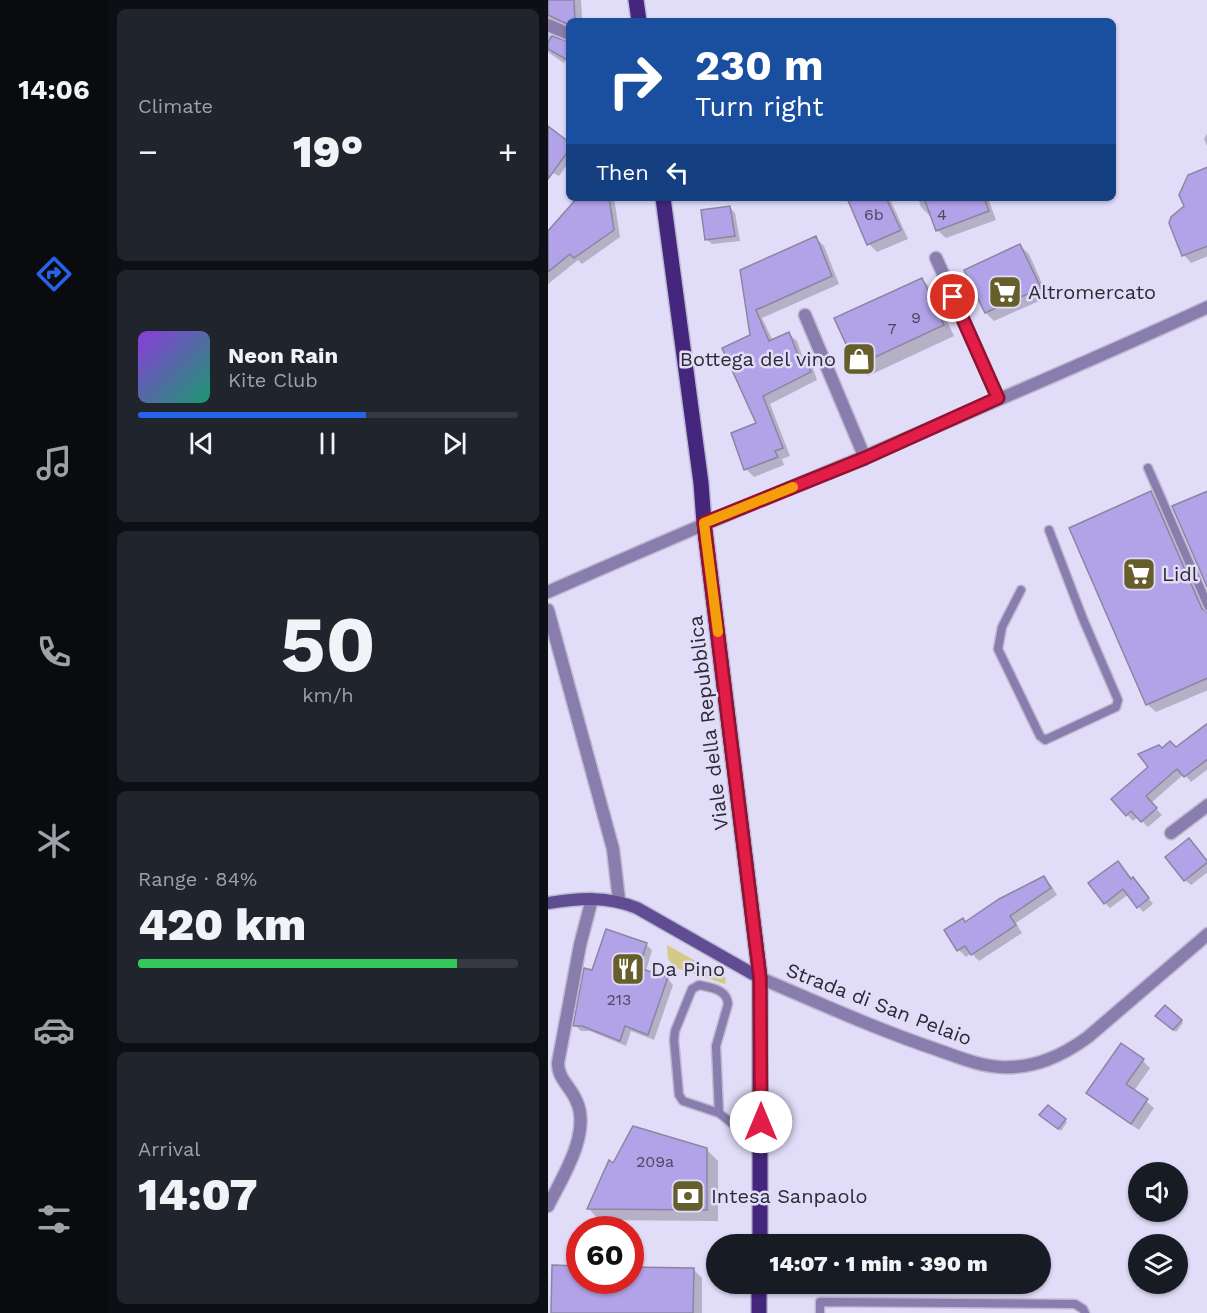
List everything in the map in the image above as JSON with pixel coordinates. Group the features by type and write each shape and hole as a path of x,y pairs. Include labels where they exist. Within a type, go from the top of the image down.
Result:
{"main road":[{"path":"636,0 639,18"},
{"name":"Viale della Repubblica","path":"663,201 701,483 760,978 760,1234"},
{"name":"Strada di San Pelaio","path":"548,903 592,899 618,900 637,908 760,978"},
{"path":"759,1294 759,1313"}],"street":[{"path":"548,25 566,33"},
{"path":"936,258 998,398"},
{"path":"548,592 704,523 865,458 1208,307"},
{"path":"805,315 865,458"},
{"path":"548,610 613,849 618,900"},
{"path":"1171,833 1208,805"},
{"path":"548,1206 575,1149 581,1129 581,1113 576,1100 559,1074 558,1063 580,945 592,899"},
{"name":"Strada di San Pelaio","path":"760,978 905,1039 978,1063 1000,1067 1030,1065 1048,1061 1068,1052 1208,934"}],"lane":[{"path":"1148,468 1208,606"},
{"path":"1021,590 1002,627 998,649 1040,736 1045,740 1116,707 1118,700 1083,620 1049,530"},
{"path":"719,1113 716,1046 728,1004 727,997 724,992 699,985 692,989 675,1031 679,1095 683,1101 719,1113 761,1146"},
{"path":"820,1313 821,1302 1075,1304 1085,1313"}],"shaded area":[{"path":"667,945 726,978 725,984 676,968 668,959"}],"building":[{"path":"548,0 574,0 575,18 566,18 566,24 548,15"},
{"path":"552,36 566,41 566,59 548,49 548,42"},
{"path":"548,126 566,140 566,154 548,179"},
{"path":"1208,167 1208,246 1182,256 1169,223 1171,217 1184,206 1179,195 1188,175"},
{"path":"574,201 609,201 614,230 574,258 570,254 548,272 548,231"},
{"path":"848,201 887,201 901,230 867,245"},
{"path":"925,201 985,201 989,211 936,231"},
{"path":"730,206 735,236 705,240 701,210"},
{"path":"816,236 832,276 756,310 769,341 789,332 800,360 805,359 811,372 763,396 783,448 775,451 778,457 744,470 731,433 756,423 722,348 750,335 740,270"},
{"path":"1020,244 1041,288 985,313 964,270"},
{"path":"922,278 944,325 856,366 834,318"},
{"name":"Lidl","path":"1151,491 1202,609 1208,612 1208,678 1146,705 1069,528"},
{"path":"1208,491 1208,589 1172,506"},
{"path":"1208,723 1208,759 1184,777 1177,769 1146,796 1157,808 1141,822 1131,811 1126,816 1111,799 1148,767 1138,754 1159,745 1162,748 1170,741 1176,747"},
{"path":"1189,838 1208,862 1184,881 1165,857"},
{"path":"1118,861 1149,898 1137,908 1123,889 1104,904 1088,883"},
{"path":"1044,876 1051,888 1010,916 1016,925 971,955 965,946 957,951 944,930 963,918 965,922 999,899"},
{"path":"606,929 647,943 639,968 668,977 648,1035 625,1026 620,1041 582,1026 573,1026 584,968 592,970"},
{"path":"1165,1005 1182,1020 1173,1030 1155,1016"},
{"path":"1121,1043 1144,1059 1126,1084 1148,1099 1131,1124 1086,1093"},
{"path":"1048,1105 1066,1119 1058,1129 1039,1115"},
{"path":"633,1126 707,1148 707,1210 587,1209 609,1160 613,1163"},
{"path":"552,1265 566,1266 566,1294 644,1294 644,1267 694,1268 693,1313 551,1313"}],"slow traffic":[{"path":"718,632 704,523 793,487"}],"place":[{"name":"Altromercato","path":"1005,292"},
{"name":"Bottega del vino","path":"859,359"},
{"name":"Lidl","path":"1139,574"},
{"name":"Da Pino","path":"628,969"},
{"name":"Intesa Sanpaolo","path":"688,1196"}],"route":[{"path":"761,1122 760,978 704,523 865,458 998,398 953,297"}]}
